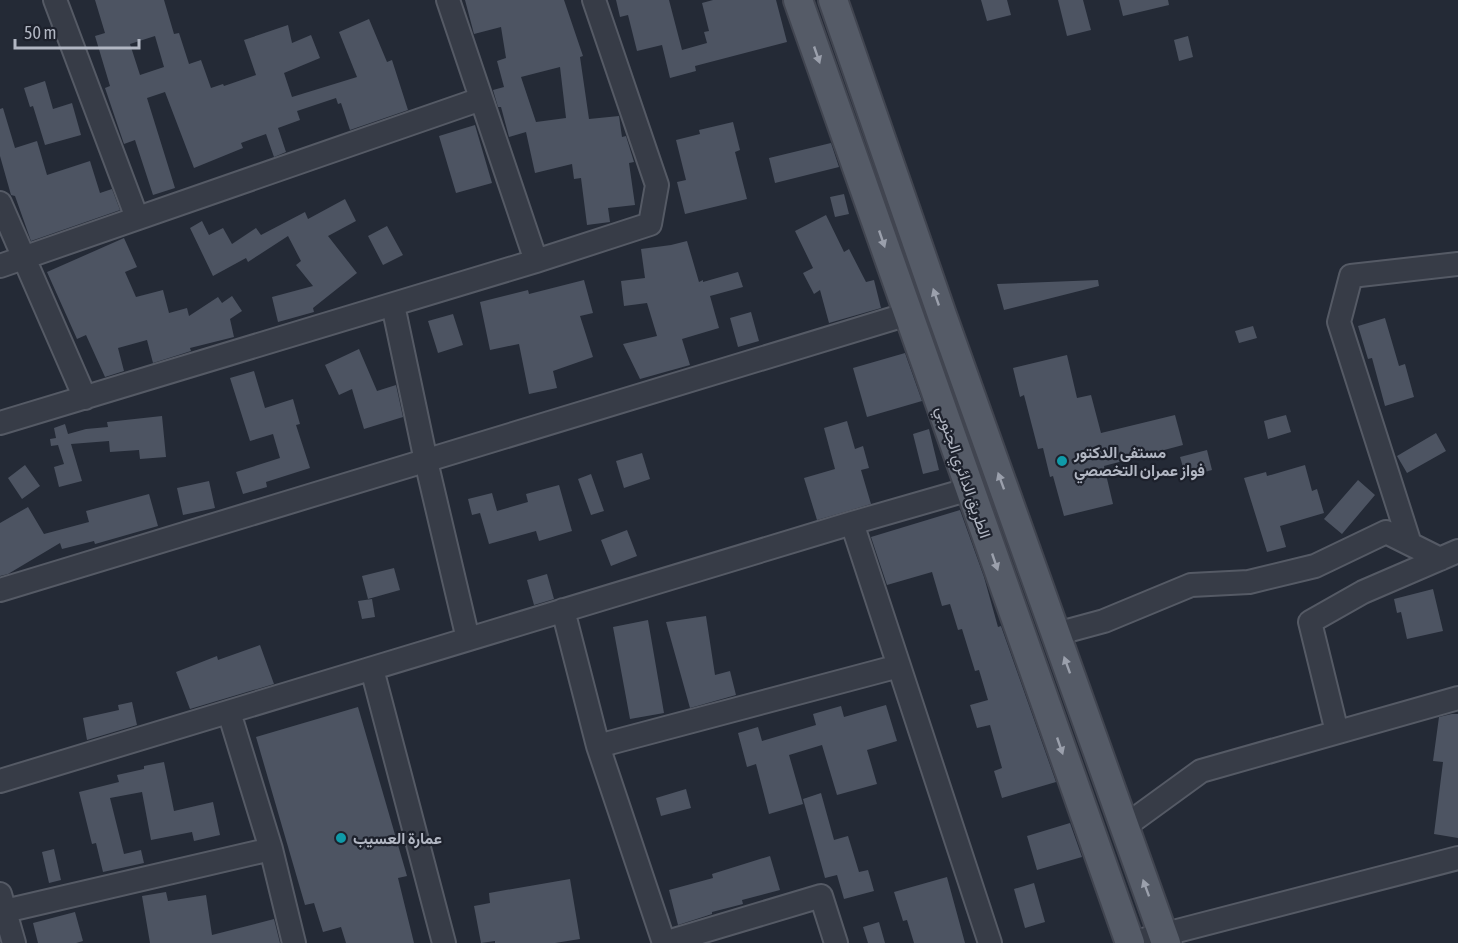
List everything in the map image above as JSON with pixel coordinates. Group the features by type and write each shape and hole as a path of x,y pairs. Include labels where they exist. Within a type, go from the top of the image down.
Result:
{"main road":[{"name":"الطريق الدائري الجنوبي","path":"798,0 1130,943"},
{"name":"الطريق الدائري الجنوبي","path":"833,0 1164,939"}],"street":[{"path":"55,0 137,218"},
{"path":"447,0 536,261"},
{"path":"0,423 393,305 650,224 657,185 594,0"},
{"path":"0,266 481,99"},
{"path":"0,203 85,398"},
{"path":"1410,544 1339,322 1352,276 1458,264"},
{"path":"393,305 426,461 468,639"},
{"path":"0,590 908,314"},
{"path":"0,782 563,610 970,489"},
{"path":"852,523 990,943"},
{"path":"1056,634 1104,621 1191,585 1249,582 1316,566 1386,532 1410,544 1449,555"},
{"path":"1337,732 1310,622 1363,592 1449,555"},
{"path":"563,610 598,746 664,943 821,896 836,943"},
{"path":"598,746 899,666"},
{"path":"372,669 444,943"},
{"path":"1124,827 1201,771 1458,698"},
{"path":"230,712 271,849 294,943"},
{"path":"14,943 2,902 271,849"},
{"path":"1130,943 1164,939 1458,858"}],"building":[{"path":"95,0 164,0 174,34 179,33 189,64 201,60 211,88 256,75 244,40 288,25 292,43 311,35 320,58 284,73 292,97 357,77 339,32 369,19 387,62 392,60 408,110 350,130 341,103 338,104 336,98 297,111 300,120 278,128 286,152 274,157 266,134 241,143 243,148 194,168 165,92 147,98 175,188 153,195 135,140 124,144 105,88 110,86 95,36 105,33","holes":["155,36 164,67 140,75 130,44"]},
{"path":"465,0 564,0 583,56 580,57 589,119 619,116 622,137 626,136 634,162 629,163 635,205 608,208 610,222 587,225 581,178 574,179 572,164 535,173 526,132 509,137 501,107 498,107 493,90 504,87 497,61 506,58 501,27 474,34","holes":["560,67 566,118 536,122 521,77"]},
{"path":"616,0 669,0 682,50 707,43 704,32 709,31 702,3 713,0 776,0 787,42 695,66 696,71 670,78 662,45 637,51 628,15 620,17"},
{"path":"981,0 1007,0 1011,15 987,21"},
{"path":"1058,0 1083,0 1091,30 1067,36"},
{"path":"1119,0 1168,0 1169,5 1123,16"},
{"path":"1188,36 1193,57 1179,61 1174,40"},
{"path":"45,81 53,109 72,103 81,135 45,145 33,106 30,107 24,88"},
{"path":"3,108 15,148 37,141 47,175 90,161 100,193 112,189 120,210 31,241 15,196 11,195 0,156 0,109"},
{"path":"733,122 740,150 735,152 747,199 685,214 677,182 686,180 676,140 700,134 699,130"},
{"path":"475,125 492,183 456,193 439,136"},
{"path":"831,143 839,167 775,183 769,158"},
{"path":"844,194 849,214 835,217 830,197"},
{"path":"345,199 356,221 328,236 357,273 313,308 314,312 278,322 272,297 313,286 296,265 301,261 288,236 248,262 246,258 213,276 190,228 202,221 209,235 223,228 232,244 256,228 261,235 305,212 308,219"},
{"path":"826,215 844,252 849,249 866,282 874,280 881,308 829,323 820,290 814,294 803,273 813,268 795,231"},
{"path":"387,226 403,255 383,265 368,236"},
{"path":"124,238 137,267 125,272 136,297 163,290 169,313 187,308 189,316 218,297 222,303 232,296 242,311 230,319 234,337 190,348 191,351 153,363 147,340 118,348 124,371 105,377 86,335 77,339 47,272"},
{"path":"687,241 699,282 738,272 743,287 710,296 719,328 682,339 690,365 640,379 623,344 657,336 647,303 624,306 621,281 645,278 641,249"},
{"path":"584,280 593,313 580,316 593,357 553,371 557,388 529,394 519,344 490,350 480,302 528,290 529,294"},
{"path":"1098,280 1099,286 1004,310 997,284"},
{"path":"751,312 759,341 738,347 730,318"},
{"path":"453,314 463,345 438,353 428,321"},
{"path":"1385,318 1399,366 1405,364 1414,397 1385,406 1372,358 1368,359 1358,326"},
{"path":"1253,326 1257,338 1239,343 1235,331"},
{"path":"359,349 377,391 396,385 403,417 364,429 352,389 339,395 325,365"},
{"path":"905,353 922,401 867,417 853,368"},
{"path":"1067,355 1077,398 1091,395 1101,433 1175,415 1183,445 1104,466 1113,504 1064,516 1053,476 1050,477 1043,448 1038,449 1024,395 1020,397 1013,368"},
{"path":"254,371 265,408 293,399 300,424 296,425 310,468 266,482 267,487 243,494 236,472 280,458 273,434 250,441 230,378"},
{"path":"1286,415 1291,432 1268,439 1264,421"},
{"path":"162,416 166,457 140,459 139,450 110,452 109,441 71,444 82,481 59,487 54,467 64,464 58,445 51,446 50,439 56,438 54,428 65,424 68,434 86,429 108,427 107,422"},
{"path":"847,421 855,449 863,446 869,468 861,470 871,504 817,520 804,478 835,469 824,428"},
{"path":"929,429 939,470 923,474 913,434"},
{"path":"1436,433 1446,451 1407,473 1397,456"},
{"path":"1207,450 1212,470 1186,477 1180,457"},
{"path":"642,453 650,479 624,488 616,461"},
{"path":"25,465 40,486 22,499 8,478"},
{"path":"1305,465 1312,491 1317,489 1324,513 1280,526 1286,547 1267,552 1244,478 1266,472 1267,476"},
{"path":"591,474 604,511 591,515 578,479"},
{"path":"1358,480 1375,495 1342,534 1324,519"},
{"path":"209,481 215,508 183,515 177,488"},
{"path":"559,485 572,531 539,541 536,531 489,544 480,513 472,515 468,499 492,493 497,511 528,502 526,494"},
{"path":"149,494 158,526 95,544 94,541 62,549 60,543 8,574 0,576 0,523 28,507 44,534 89,522 86,511"},
{"path":"960,510 984,577 998,627 1001,626 1056,782 1002,798 994,771 1002,768 990,725 977,728 970,705 988,700 979,670 975,671 962,629 958,630 950,604 942,606 932,572 887,585 871,537"},
{"path":"627,530 637,556 611,566 601,540"},
{"path":"394,568 400,590 368,599 362,576"},
{"path":"547,574 554,599 534,605 527,580"},
{"path":"1433,589 1443,631 1407,639 1401,612 1397,613 1394,599"},
{"path":"372,599 375,617 362,619 358,601"},
{"path":"706,616 715,675 730,671 736,695 690,708 666,622"},
{"path":"648,620 664,713 630,719 613,627"},
{"path":"260,645 274,684 190,709 176,672 217,656 218,660"},
{"path":"132,702 137,725 87,740 83,718 119,710 118,705"},
{"path":"886,705 897,741 867,750 877,784 837,795 822,745 789,755 803,804 769,814 756,764 747,767 738,733 758,727 762,741 816,725 813,714 841,706 844,717"},
{"name":"عمارة العسيب","path":"358,707 407,876 398,878 414,943 346,943 341,927 323,932 314,903 305,905 256,737"},
{"path":"1458,714 1458,838 1434,834 1443,762 1433,761 1439,717"},
{"path":"164,762 174,811 213,802 220,835 194,841 192,832 151,840 142,792 110,798 124,854 141,850 144,863 103,872 96,843 92,844 79,792 119,782 117,775"},
{"path":"686,789 691,808 661,816 656,798"},
{"path":"821,793 834,840 848,836 859,872 868,870 874,891 844,899 837,875 825,878 803,799"},
{"path":"1070,823 1082,857 1037,870 1027,836"},
{"path":"54,849 61,880 49,883 42,852"},
{"path":"770,856 780,890 742,900 743,904 712,912 712,914 678,925 669,890 713,878 712,874"},
{"path":"947,877 965,943 914,943 907,920 903,921 894,892"},
{"path":"570,879 580,939 555,943 495,943 495,941 481,943 474,906 490,903 489,893"},
{"path":"1034,883 1045,922 1025,928 1014,889"},
{"path":"166,892 168,901 206,895 212,935 274,919 280,943 150,943 142,896"},
{"path":"75,912 83,941 38,943 33,923"},
{"path":"879,922 885,943 868,943 863,927"}],"place":[{"name":"مستفى الدكتور فواز عمران التخصصي","path":"1062,461"},
{"name":"عمارة العسيب","path":"341,838"}]}
